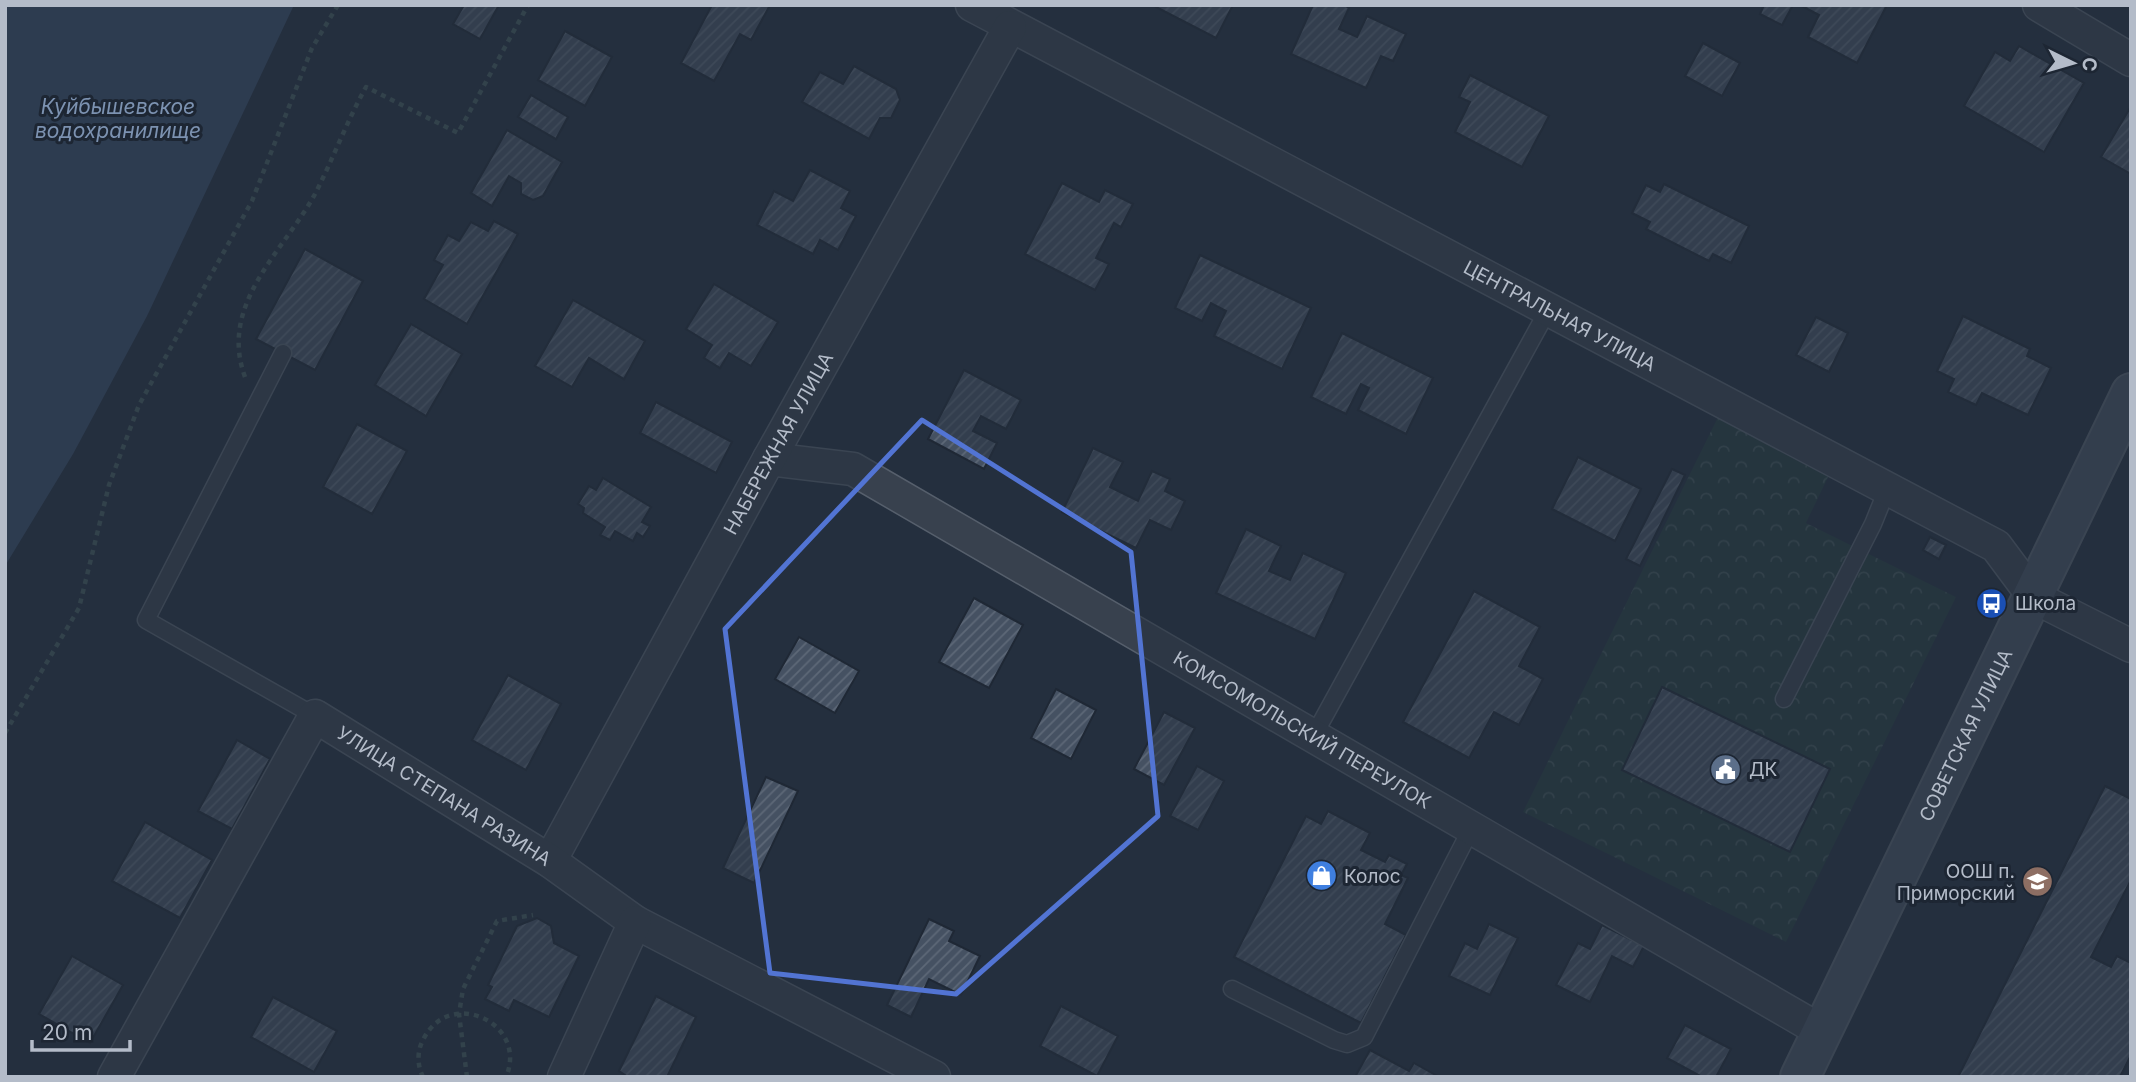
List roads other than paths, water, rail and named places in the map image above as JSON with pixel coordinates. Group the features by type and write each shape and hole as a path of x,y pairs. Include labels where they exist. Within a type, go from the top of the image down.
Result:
{"main road":[{"name":"СОВЕТСКАЯ УЛИЦА","path":"1800,1077 2131,393"}],"street":[{"name":"ЦЕНТРАЛЬНАЯ УЛИЦА","path":"972,5 1013,22 1996,546 2034,597 2131,646"},
{"path":"2039,5 2131,60"},
{"name":"НАБЕРЕЖНАЯ УЛИЦА","path":"550,861 769,459 1013,22"},
{"name":"КОМСОМОЛЬСКИЙ ПЕРЕУЛОК","path":"769,459 853,469 1823,1032"},
{"name":"УЛИЦА СТЕПАНА РАЗИНА","path":"114,1077 315,716 550,861 635,922 934,1077"},
{"path":"564,1077 635,922"}],"lane":[{"path":"1314,737 1549,310"},
{"path":"283,353 146,620 315,716"},
{"path":"1784,699 1873,524 1888,488"},
{"path":"1232,989 1334,1040 1347,1044 1364,1037 1471,829"}],"water":[{"name":"Куйбышевское водохранилище","path":"5,5 294,5 147,316 73,454 5,566"}],"place":[{"name":"Школа","path":"1992,603"},
{"name":"ДК","path":"1726,769"},
{"name":"Колос","path":"1321,876"},
{"name":"ООШ п. Приморский","path":"2038,882"}]}
